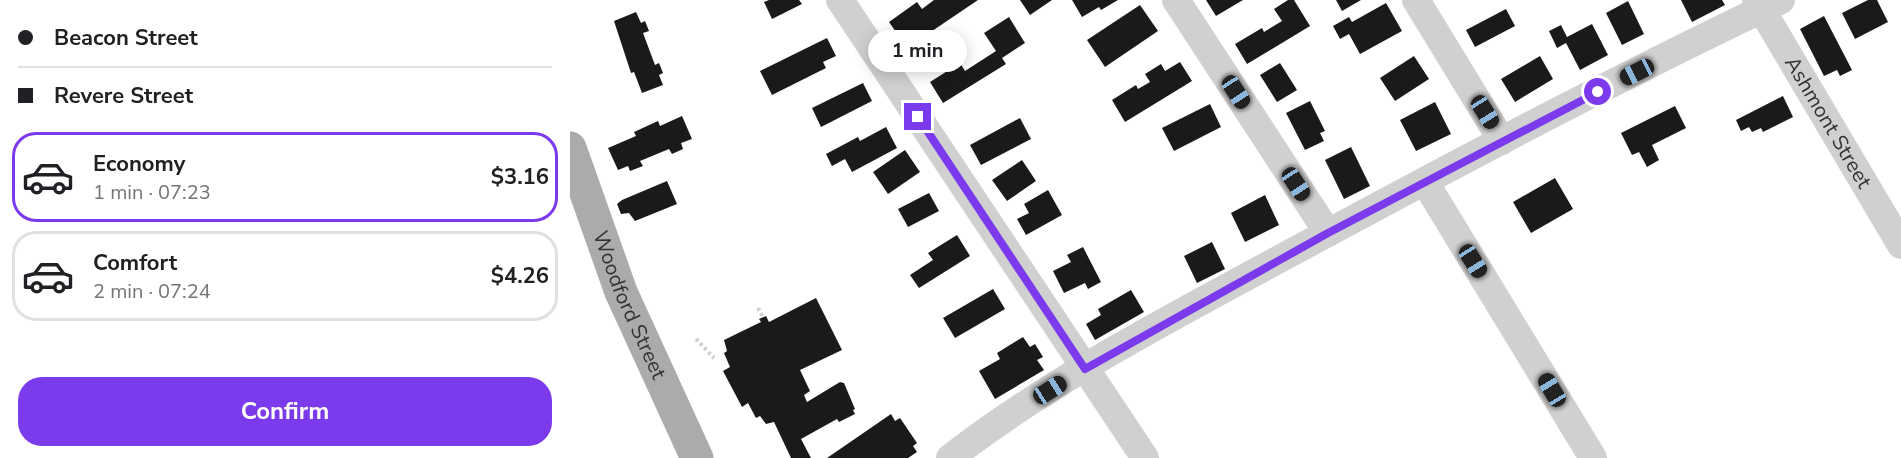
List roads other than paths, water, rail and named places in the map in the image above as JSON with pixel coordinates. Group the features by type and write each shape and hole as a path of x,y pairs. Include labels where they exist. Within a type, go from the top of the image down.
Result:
{"main road":[{"name":"Woodford Street","path":"570,148 625,301 697,458"}],"street":[{"path":"840,0 1145,458"},
{"path":"1176,0 1328,233"},
{"path":"1416,0 1503,141"},
{"path":"950,458 1000,420 1085,369 1328,233 1766,3"},
{"name":"Ashmont Street","path":"1766,3 1901,245"},
{"path":"1425,182 1593,458"}]}
